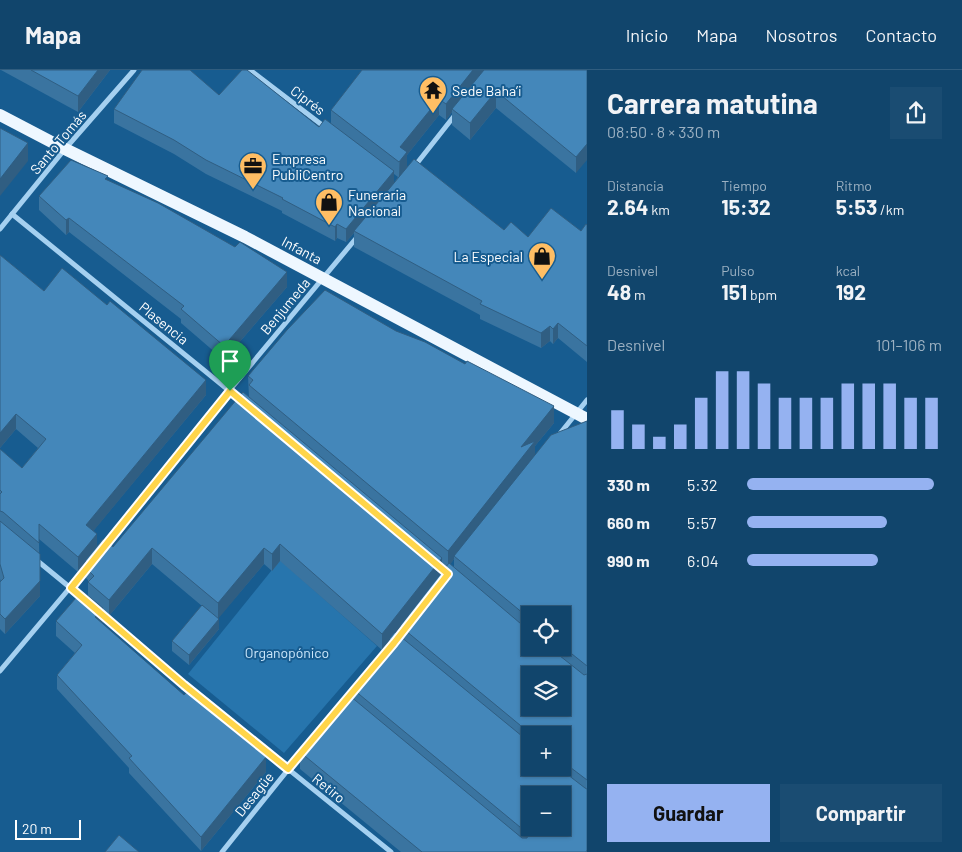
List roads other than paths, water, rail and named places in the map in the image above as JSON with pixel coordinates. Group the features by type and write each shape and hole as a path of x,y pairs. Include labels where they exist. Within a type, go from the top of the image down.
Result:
{"main road":[{"name":"Infanta","path":"0,115 65,150 245,237 582,416"}],"street":[{"name":"Santo Tomás","path":"0,229 134,70"},
{"name":"Ciprés","path":"250,70 329,130"},
{"path":"412,169 461,108"},
{"name":"Plasencia","path":"12,214 244,403"},
{"name":"Benjumeda","path":"101,550 364,228"},
{"path":"552,444 582,416 587,400"},
{"path":"28,553 86,601"},
{"path":"0,671 95,558"},
{"name":"Retiro","path":"93,608 184,685 391,852"},
{"path":"331,717 369,673"},
{"name":"Desagüe","path":"222,852 306,747"}],"place":[{"name":"Sede Baha’i","path":"433,114"},
{"name":"Empresa PubliCentro","path":"253,190"},
{"name":"Funeraria Nacional","path":"329,226"},
{"name":"La Especial","path":"542,280"}],"park label":[{"name":"Organopónico","path":"287,652"}]}
